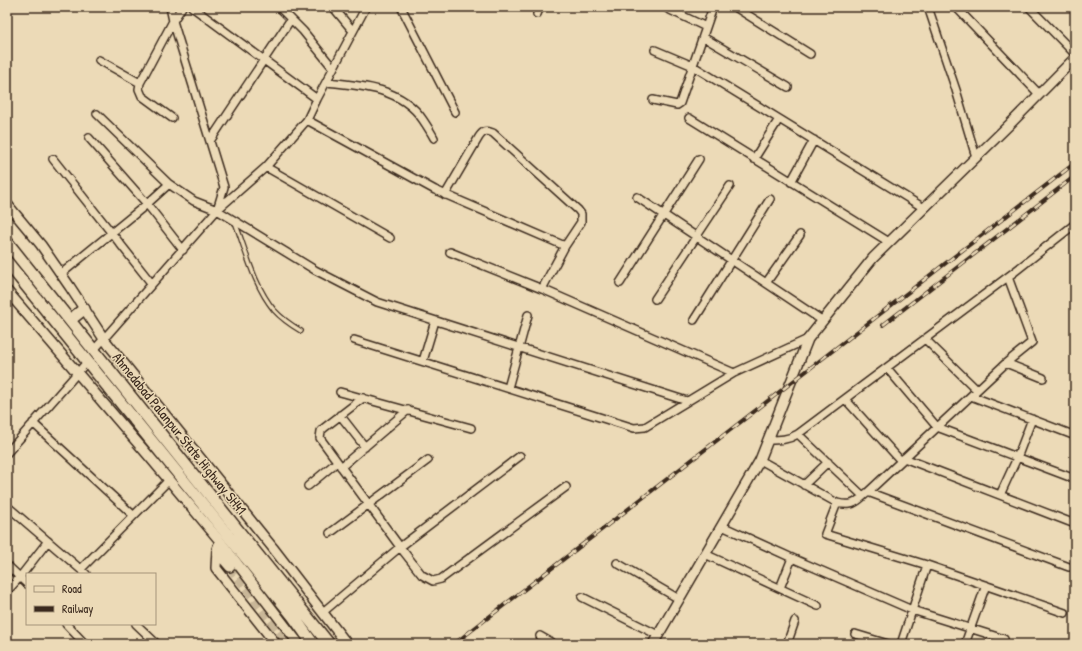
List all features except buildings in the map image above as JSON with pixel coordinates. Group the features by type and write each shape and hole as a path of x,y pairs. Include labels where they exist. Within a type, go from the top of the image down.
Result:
{"main road":[{"name":"Ahmedabad Palanpur State Highway SH41","path":"7,242 329,644"},
{"name":"Ahmedabad Palanpur State Highway SH41","path":"7,262 288,610 313,644"},
{"path":"70,320 84,309"}],"street":[{"path":"170,7 224,187 217,210"},
{"path":"172,118 142,96 138,89 173,21 182,7"},
{"path":"192,7 317,99"},
{"path":"334,7 353,30"},
{"path":"97,354 104,339 217,210 266,167 307,120 366,7"},
{"path":"401,7 455,112"},
{"path":"537,14 540,7"},
{"path":"653,100 679,104 681,101 713,7"},
{"path":"735,7 810,54"},
{"path":"928,7 956,90 976,157"},
{"path":"956,7 1039,94"},
{"path":"1029,7 1075,54"},
{"path":"284,8 334,68"},
{"path":"668,9 706,28"},
{"path":"210,141 291,18"},
{"path":"703,37 788,87"},
{"path":"655,50 693,66 924,208"},
{"path":"653,644 760,460 808,339 873,258 1075,58"},
{"path":"99,60 140,83"},
{"path":"326,82 357,84 393,95 411,106 423,119 434,138"},
{"path":"97,114 169,184 194,201 217,210 315,270 370,298 435,321 687,401"},
{"path":"689,118 889,242"},
{"path":"754,159 779,119"},
{"path":"307,120 445,195 565,246"},
{"path":"445,195 479,137 482,133 488,131 581,214 582,222 565,246 542,289"},
{"path":"88,138 147,204 183,250"},
{"path":"792,182 814,140"},
{"path":"53,159 152,284"},
{"path":"620,283 700,159"},
{"path":"266,167 390,238"},
{"path":"61,274 147,204 169,184"},
{"path":"655,300 730,186"},
{"path":"637,197 822,321"},
{"path":"694,320 770,199"},
{"path":"7,204 41,245 104,339 264,535 347,644"},
{"path":"768,440 786,440 798,434 1008,277 1075,224"},
{"path":"766,283 800,235"},
{"path":"450,252 542,289 734,373"},
{"path":"760,460 837,503 847,505 852,504 865,494 1006,363 1032,342 1008,277"},
{"path":"7,291 220,541 299,644"},
{"path":"508,388 528,315"},
{"path":"423,361 435,321"},
{"path":"354,340 634,428 645,427 734,373 808,339"},
{"path":"925,339 977,390"},
{"path":"1006,363 1043,378"},
{"path":"7,453 77,373 90,365"},
{"path":"887,368 937,427 1075,479"},
{"path":"340,392 471,428"},
{"path":"971,396 1073,435"},
{"path":"364,398 324,428 320,434 323,443 400,547 422,575 430,580 437,581 566,487"},
{"path":"845,399 902,459 1075,524"},
{"path":"308,486 365,447 408,410"},
{"path":"340,415 365,447"},
{"path":"1000,495 1017,458 1032,419"},
{"path":"33,423 133,515"},
{"path":"798,434 865,494 1069,567"},
{"path":"323,612 400,547 520,456"},
{"path":"330,533 428,460"},
{"path":"804,484 828,462"},
{"path":"7,506 84,572 133,515 169,480"},
{"path":"837,503 825,534 927,565 1065,613"},
{"path":"722,526 912,610 1004,639"},
{"path":"7,591 48,541"},
{"path":"220,541 217,549 216,568 276,644"},
{"path":"217,552 230,567"},
{"path":"705,554 818,606"},
{"path":"780,588 792,558"},
{"path":"617,563 679,599"},
{"path":"7,565 26,583"},
{"path":"901,644 927,565"},
{"path":"965,644 986,586"},
{"path":"582,597 658,635"},
{"path":"787,644 795,621"},
{"path":"67,625 85,644"},
{"path":"137,625 157,644"},
{"path":"855,634 888,644"},
{"path":"540,636 554,644"}],"lane":[{"path":"235,221 252,268 265,297 284,319 301,331"}],"tunnel":[{"path":"230,567 289,644"}],"railway":[{"path":"454,644 1075,163"},
{"path":"883,325 1075,176"}]}
